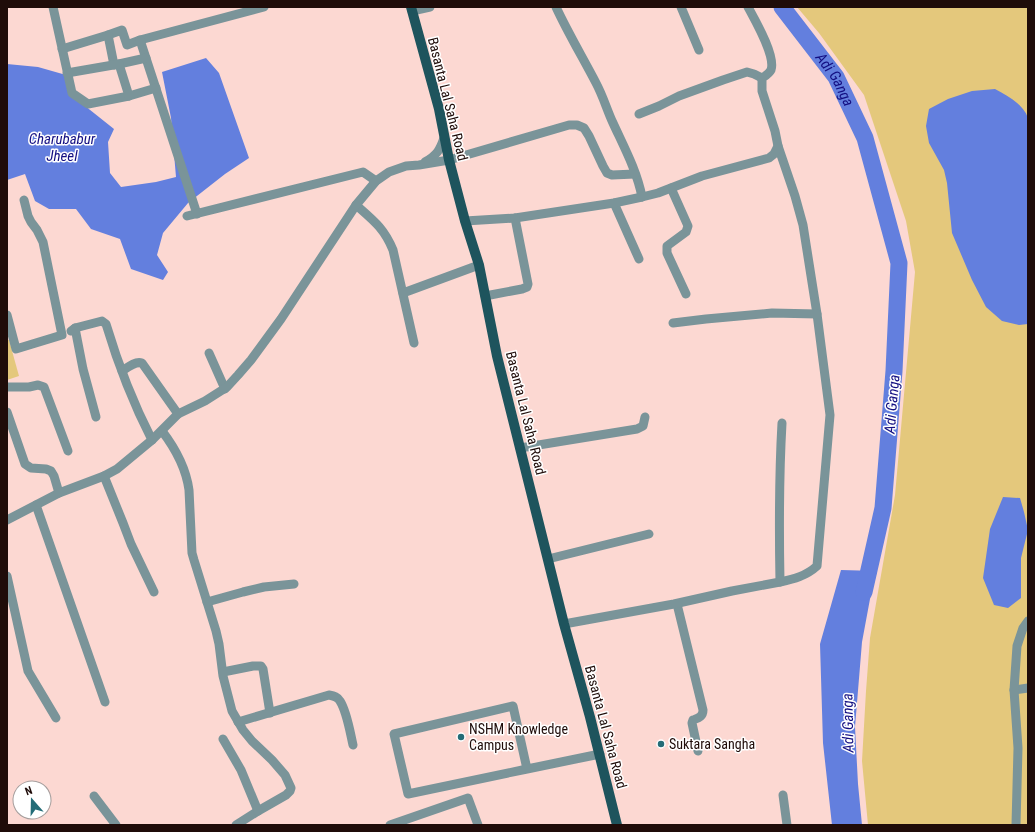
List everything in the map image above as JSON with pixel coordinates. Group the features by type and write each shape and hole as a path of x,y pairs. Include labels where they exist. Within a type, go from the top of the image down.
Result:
{"main road":[{"name":"Basanta Lal Saha Road","path":"411,9 439,109 449,160 465,221 479,265 497,356 564,624 600,754 617,825"}],"street":[{"path":"53,7 72,92 88,104 129,96 156,88"},
{"path":"62,49 122,30 127,45 140,40 264,7"},
{"path":"411,9 430,7"},
{"path":"556,7 596,84 626,150 636,174 642,197"},
{"path":"681,7 699,50"},
{"path":"748,7 768,47 771,58 772,66 770,72 762,78"},
{"path":"108,35 129,96"},
{"path":"140,40 197,214"},
{"path":"67,73 146,58"},
{"path":"639,114 679,96 747,72 762,78"},
{"path":"564,624 677,604 798,578 811,572 817,566 830,415 817,314 803,225 762,91 762,78"},
{"path":"7,520 59,493 117,470 152,440 178,414 205,401 225,389 251,360 281,319 356,205 376,181 389,172 406,166 449,160 569,125 577,125 584,128 590,136 607,173 612,176 636,174"},
{"path":"419,165 437,154 444,138"},
{"path":"465,221 515,218 614,203 642,197 672,188 702,176 769,158 774,154 778,146"},
{"path":"187,216 363,172 376,181"},
{"path":"672,188 688,226 686,232 667,246 667,253 686,294"},
{"path":"24,200 28,216 44,242 62,335"},
{"path":"614,203 639,259"},
{"path":"356,205 377,223 389,240 414,343"},
{"path":"485,296 527,288 528,284 515,218"},
{"path":"403,293 479,265"},
{"path":"673,323 772,313 817,314"},
{"path":"7,315 16,349 62,335 75,328 102,321 106,324 137,410 152,440"},
{"path":"75,328 83,369 96,417"},
{"path":"209,353 225,389"},
{"path":"122,371 134,363 142,363 178,414"},
{"path":"7,387 44,386 68,451"},
{"path":"7,412 25,464 31,468 46,469 51,471 59,493"},
{"path":"520,448 637,429 643,426 645,417"},
{"path":"780,582 779,513 782,423"},
{"path":"162,430 178,456 188,480 192,553 219,644 223,672 232,710 243,730 282,771 291,788 286,795 236,825"},
{"path":"104,476 131,544 154,592"},
{"path":"36,505 105,702"},
{"path":"548,559 649,534"},
{"path":"7,576 28,671 56,718"},
{"path":"207,602 257,588 294,584"},
{"path":"677,604 703,710 703,714 693,720 692,723 698,751"},
{"path":"1016,825 1018,748 1014,690 1017,646 1023,628 1028,621"},
{"path":"223,672 260,666 263,669 270,713"},
{"path":"1014,690 1028,688"},
{"path":"238,722 329,695 335,696 340,700 353,745"},
{"path":"527,769 513,706 394,734 408,794 600,754"},
{"path":"223,739 241,770 258,811"},
{"path":"783,795 787,825"},
{"path":"94,796 116,825"},
{"path":"390,825 468,798 478,825"}],"shaded area":[{"path":"797,7 1028,7 1028,825 868,825 862,761 870,638 895,495 915,272 906,221 864,95 819,33"},
{"path":"7,340 9,340 19,376 7,380"}],"water":[{"name":"Charubabur Jheel","path":"206,58 219,73 249,158 225,174 188,203 163,233 157,255 168,272 163,280 131,269 120,239 91,229 76,209 49,209 35,201 25,174 7,180 7,64 38,67 66,75 70,94 114,129 108,142 110,173 121,187 156,182 176,177 171,118 162,72"},
{"path":"995,89 1019,105 1026,113 1028,118 1028,324 1019,325 1002,321 986,307 972,280 952,233 947,183 944,170 929,143 926,126 929,109 948,99 972,91"},
{"path":"1003,497 1020,498 1028,530 1021,558 1021,598 1008,608 994,605 983,578 990,529"},
{"path":"841,570 877,571 862,642 855,727 862,825 832,825 823,743 820,644"}],"waterway":[{"name":"Adi Ganga","path":"782,7 836,77 865,138 899,263 894,371 883,508 864,592"}],"place":[{"name":"NSHM Knowledge Campus","path":"461,737"},
{"name":"Suktara Sangha","path":"661,744"}]}
